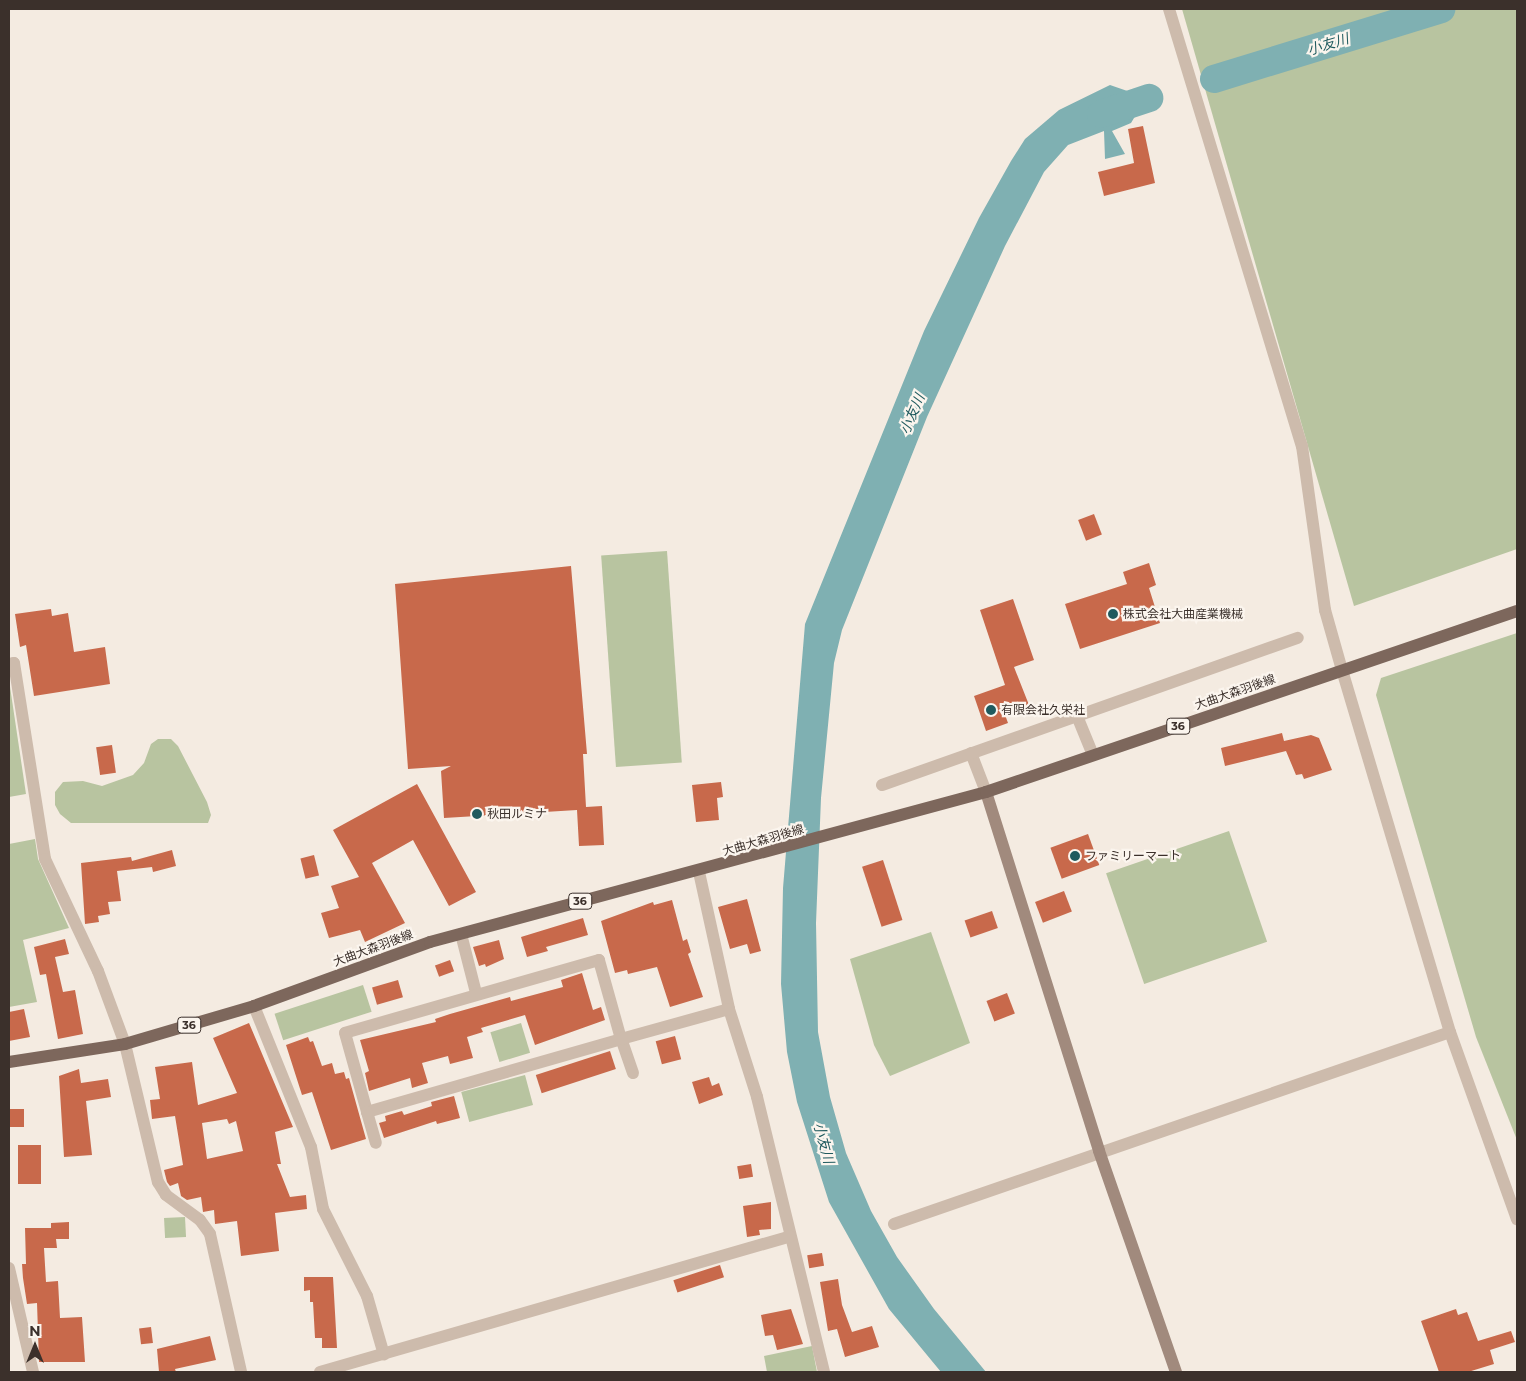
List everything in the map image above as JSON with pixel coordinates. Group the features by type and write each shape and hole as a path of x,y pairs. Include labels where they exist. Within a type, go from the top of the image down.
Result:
{"main road":[{"name":"大曲大森羽後線","path":"9,1062 125,1044 254,1006 462,934 620,890 699,872 986,792 1517,611"}],"street":[{"path":"1169,9 1302,446 1325,610 1342,670 1450,1032 1517,1219"},
{"path":"882,785 1298,638"},
{"path":"9,664 14,663 45,859 98,971 125,1044 158,1182 166,1196 200,1220 210,1234 242,1372"},
{"path":"1076,716 1093,755"},
{"path":"971,753 986,792 1099,1151 1176,1372"},
{"path":"699,872 729,1009 757,1097 824,1372"},
{"path":"462,934 476,993"},
{"path":"376,1143 345,1033 476,993 598,960 633,1073"},
{"path":"254,1006 311,1147 323,1209 366,1296 384,1355"},
{"path":"367,1112 729,1009"},
{"path":"894,1224 1099,1151 1450,1032"},
{"path":"320,1372 790,1236"},
{"path":"9,1268 33,1372"}],"green space":[{"path":"1182,9 1517,9 1517,549 1354,606"},
{"path":"667,551 682,762 616,767 601,556"},
{"path":"1517,633 1517,1140 1476,1037 1376,695 1381,678"},
{"path":"9,680 26,794 9,797"},
{"path":"158,739 171,739 178,746 207,802 211,815 208,823 71,823 60,814 55,805 55,792 63,782 83,781 102,786 133,775 144,763 151,744"},
{"path":"1229,831 1267,942 1144,984 1106,873"},
{"path":"35,839 38,859 69,928 23,940 37,1002 9,1007 9,844"},
{"path":"931,932 970,1043 890,1076 874,1045 850,959"},
{"path":"363,985 372,1012 283,1040 275,1014"},
{"path":"521,1023 530,1053 499,1062 490,1032"},
{"path":"525,1075 533,1105 469,1122 461,1092"},
{"path":"185,1217 186,1237 165,1238 164,1218"},
{"path":"812,1346 817,1372 767,1372 764,1356"}],"water":[{"path":"1110,85 1136,94 1140,108 1131,123 1112,131 1125,154 1105,159 1104,131 1068,145 1044,172 1005,246 927,417 842,630 834,663 821,798 816,923 818,1032 830,1097 846,1153 871,1211 897,1257 934,1309 986,1372 941,1372 889,1309 829,1202 797,1102 787,1052 781,984 783,888 805,624 924,331 979,218 1011,161 1025,139 1059,110"}],"building":[{"path":"1143,126 1155,183 1104,196 1098,172 1134,163 1128,129"},
{"path":"1094,514 1102,535 1086,541 1078,520"},
{"name":"株式会社大曲産業機械","path":"1149,563 1156,585 1149,588 1160,623 1080,649 1065,604 1127,584 1123,572"},
{"path":"571,566 587,754 583,754 586,807 602,806 604,845 579,846 577,810 444,818 441,771 451,766 408,769 395,584"},
{"path":"1013,599 1034,660 1014,667 1029,705 1004,712 1008,723 986,731 974,696 1005,685 980,610"},
{"path":"51,609 52,616 68,613 74,652 105,647 110,684 34,696 26,645 20,647 15,614"},
{"path":"1282,733 1284,741 1311,735 1319,738 1332,770 1304,779 1302,774 1296,775 1286,751 1225,766 1221,748"},
{"path":"112,745 116,773 100,775 96,747"},
{"path":"721,782 723,797 717,798 719,820 696,822 692,785"},
{"path":"417,784 476,892 449,906 413,840 372,863 405,923 365,942 360,930 329,938 321,913 339,908 331,886 359,877 333,830"},
{"name":"ファミリーマート","path":"1088,834 1099,865 1062,879 1050,848"},
{"path":"172,850 176,866 153,872 152,867 117,871 121,901 108,902 110,914 98,916 99,922 85,924 81,863 131,857 132,861"},
{"path":"314,855 319,875 305,879 300,858"},
{"path":"883,860 902,920 882,927 862,867"},
{"path":"1064,891 1072,912 1043,923 1035,902"},
{"path":"747,899 761,951 750,954 747,944 730,949 718,907"},
{"path":"672,900 683,941 687,939 691,952 688,954 703,997 670,1007 657,967 628,974 627,970 615,973 601,921 653,902 654,905"},
{"path":"992,911 998,928 970,937 965,920"},
{"path":"583,918 588,935 546,947 548,951 527,957 521,937"},
{"path":"65,939 69,954 55,957 63,992 75,990 83,1034 58,1039 46,974 40,975 34,947"},
{"path":"499,940 504,959 486,967 485,964 479,966 473,947"},
{"path":"450,960 454,971 439,977 435,965"},
{"path":"582,973 593,1010 601,1007 605,1020 535,1045 525,1015 481,1028 483,1032 467,1037 473,1058 450,1064 448,1056 422,1063 428,1083 412,1088 410,1078 369,1091 365,1073 369,1071 360,1040 436,1022 435,1019 510,997 511,1001 563,987 561,980"},
{"path":"398,980 403,997 377,1005 372,987"},
{"path":"1007,993 1015,1014 994,1021 986,1001"},
{"path":"24,1009 30,1037 9,1041 9,1012"},
{"path":"249,1023 293,1127 275,1132 281,1164 277,1164 290,1197 306,1195 307,1209 275,1213 279,1251 241,1256 237,1221 215,1224 214,1210 203,1212 201,1197 187,1200 181,1196 178,1183 170,1186 167,1182 164,1170 183,1165 175,1116 152,1119 150,1100 160,1099 155,1067 192,1062 198,1105 237,1093 213,1038","holes":["227,1119 229,1124 236,1121 243,1151 207,1159 202,1123"]},
{"path":"675,1036 681,1059 662,1064 656,1041"},
{"path":"308,1037 310,1042 313,1041 322,1066 332,1063 335,1074 344,1072 346,1079 349,1078 366,1139 331,1150 312,1092 302,1095 286,1045"},
{"path":"610,1051 616,1069 542,1093 536,1075"},
{"path":"79,1069 81,1083 108,1079 111,1097 86,1101 92,1155 64,1157 59,1076"},
{"path":"709,1077 712,1086 719,1083 723,1095 699,1104 692,1082"},
{"path":"454,1096 460,1118 437,1124 436,1121 384,1138 379,1123 386,1121 385,1116 402,1111 404,1115 432,1106 431,1102"},
{"path":"9,1109 24,1109 24,1127 9,1127"},
{"path":"18,1145 41,1145 41,1184 18,1184"},
{"path":"751,1164 753,1177 739,1179 737,1166"},
{"path":"771,1202 771,1229 759,1230 760,1235 747,1237 743,1206"},
{"path":"69,1222 69,1239 56,1239 57,1248 44,1248 46,1282 58,1281 60,1318 82,1317 85,1362 39,1362 37,1303 27,1304 23,1278 22,1264 26,1264 25,1228 51,1228 51,1223"},
{"path":"822,1253 824,1266 809,1268 807,1255"},
{"path":"720,1265 724,1277 677,1293 673,1280"},
{"path":"304,1277 333,1277 337,1348 322,1348 322,1338 315,1338 313,1302 310,1302 310,1290 304,1291"},
{"path":"838,1279 842,1305 852,1332 872,1326 879,1347 845,1357 837,1329 828,1331 820,1282"},
{"path":"791,1309 803,1344 777,1350 773,1335 765,1336 761,1315"},
{"path":"1456,1309 1458,1315 1467,1312 1478,1341 1511,1331 1515,1342 1490,1350 1494,1364 1468,1372 1439,1372 1421,1321"},
{"path":"151,1327 153,1343 141,1344 139,1328"},
{"path":"210,1336 216,1360 175,1369 176,1372 159,1372 157,1349"}],"waterway":[{"name":"小友川","path":"1214,79 1441,9"},
{"name":"小友川","path":"1101,114 1149,98"}],"place":[{"name":"株式会社大曲産業機械","path":"1113,614"},
{"name":"有限会社久栄社","path":"991,710"},
{"name":"秋田ルミナ","path":"477,814"},
{"name":"ファミリーマート","path":"1075,856"}]}
